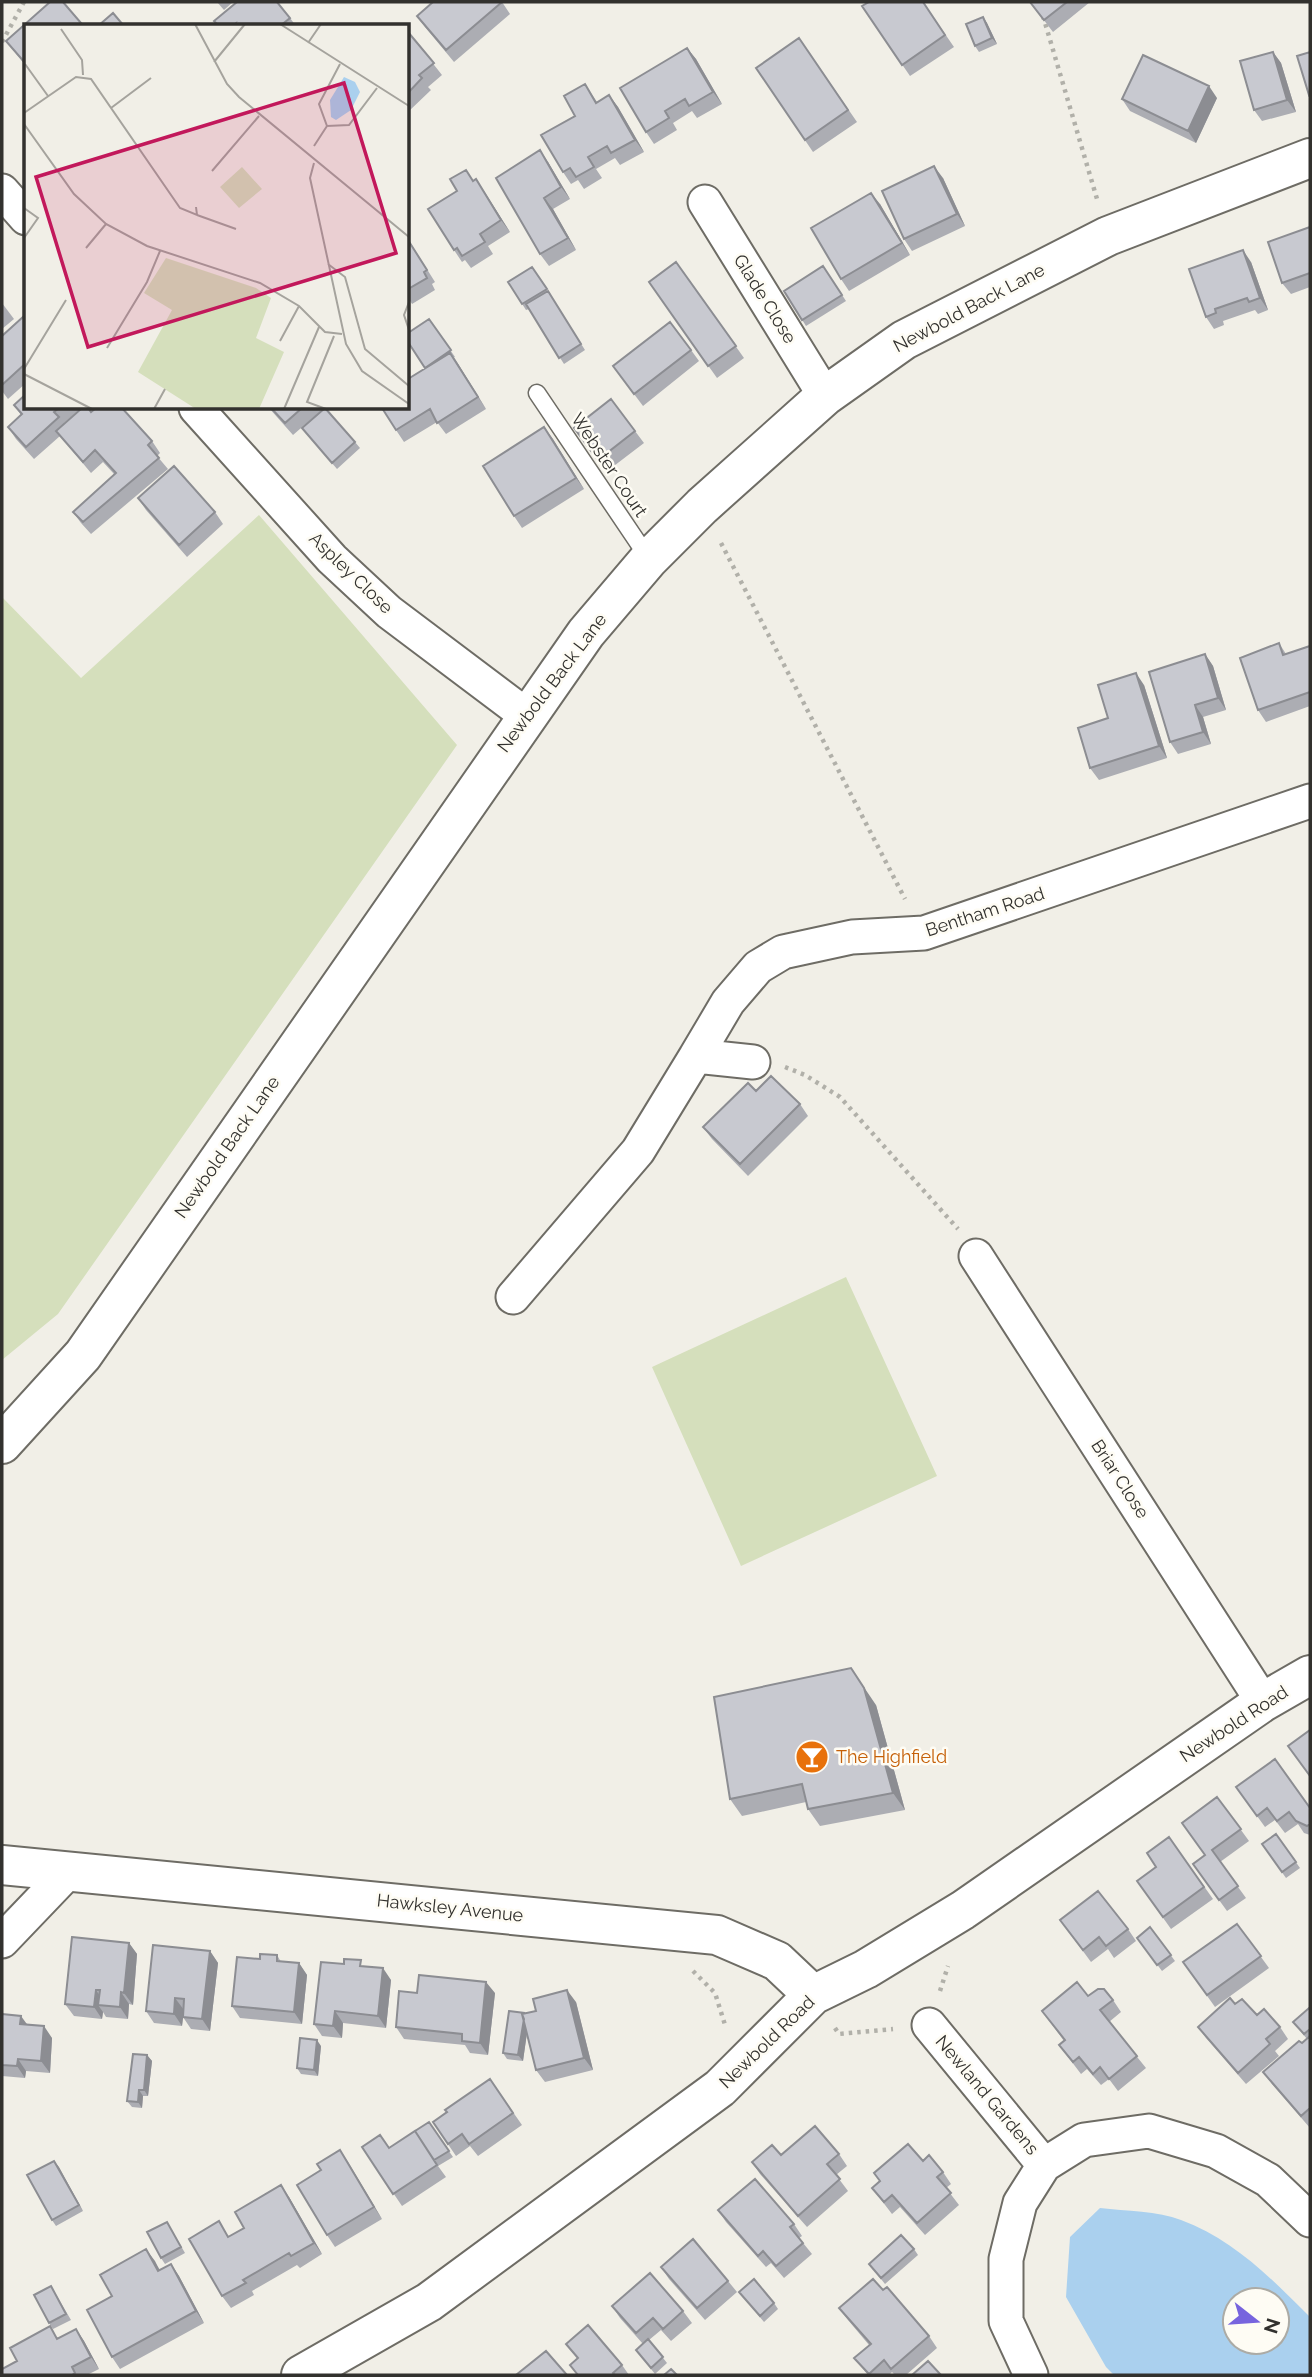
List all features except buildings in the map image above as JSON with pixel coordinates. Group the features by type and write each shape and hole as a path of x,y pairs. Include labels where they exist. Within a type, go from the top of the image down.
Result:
{"street":[{"name":"Newbold Back Lane","path":"2,1444 83,1355 586,633 649,559 702,506 825,396 904,340 1108,236 1310,158"},
{"path":"2,191 24,216"},
{"name":"Glade Close","path":"705,202 825,396"},
{"name":"Aspley Close","path":"199,410 351,577 389,612 527,716"},
{"name":"Bentham Road","path":"513,1297 638,1151 728,1002 758,967 783,952 852,937 924,933 1204,840 1310,800"},
{"path":"696,1056 753,1062"},
{"name":"Briar Close","path":"976,1256 1263,1702"},
{"name":"Newbold Road","path":"311,2373 429,2302 720,2088 813,1995 866,1969 963,1910 1263,1702 1310,1675"},
{"name":"Hawksley Avenue","path":"2,1865 716,1935 777,1961 813,1995"},
{"path":"2,1941 68,1871"},
{"name":"Newland Gardens","path":"929,2025 1044,2165"},
{"name":"Newland Gardens","path":"1031,2375 1006,2321 1006,2259 1020,2203 1044,2165 1084,2140 1149,2131 1216,2151 1268,2180 1310,2220"}],"lane":[{"name":"Webster Court","path":"537,393 649,559"}],"path":[{"path":"2,42 24,2"},
{"path":"1042,15 1108,236"},
{"path":"702,506 924,933"},
{"path":"753,1062 782,1065 805,1075 840,1097 951,1219 976,1256"},
{"path":"649,1928 715,1993 727,2025 722,2036"},
{"path":"813,1995 839,2034 929,2025"}],"green space":[{"path":"259,515 457,745 58,1314 2,1360 2,597 81,678"},
{"path":"846,1277 937,1476 741,1566 652,1367"}],"water":[{"path":"1100,2208 1172,2217 1200,2228 1235,2249 1278,2286 1221,2286 1221,2356 1291,2356 1291,2299 1310,2317 1310,2375 1114,2375 1106,2367 1066,2297 1070,2237"}],"place":[{"name":"The Highfield","path":"812,1757"}]}
